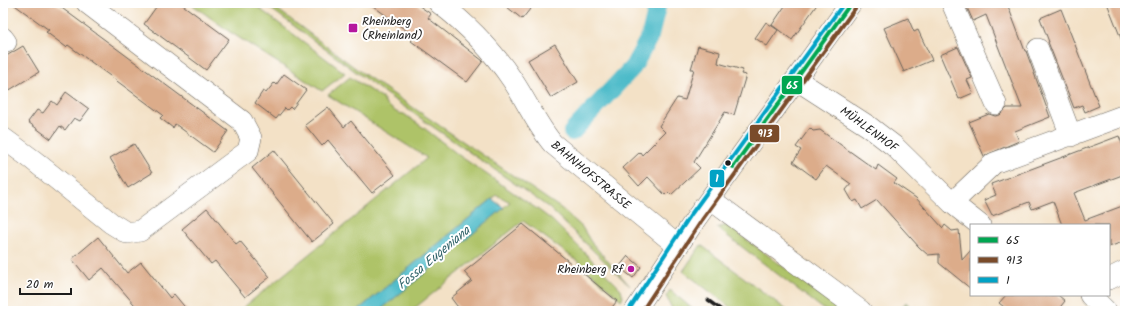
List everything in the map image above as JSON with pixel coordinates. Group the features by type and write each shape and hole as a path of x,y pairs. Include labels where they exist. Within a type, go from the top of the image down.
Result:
{"street":[{"path":"3,138 33,160 111,223 127,233 140,231 248,151 251,138 242,121 87,3"},
{"name":"BAHNHOFSTRASSE","path":"439,3 468,27 513,80 542,131 553,144 678,246"},
{"path":"635,311 710,199 851,3"},
{"path":"952,3 996,104"},
{"path":"3,38 6,42 3,43"},
{"path":"1038,49 1071,136"},
{"name":"MÜHLENHOF","path":"797,80 868,126 894,146 952,203 979,224"},
{"path":"952,203 994,163 1125,115"},
{"path":"710,199 861,311"},
{"path":"1110,278 1125,271"},
{"path":"1091,296 1106,311"}],"green space":[{"path":"190,3 252,3 345,73 322,91 230,32"},
{"path":"263,3 269,3 358,70 562,209 582,227 591,242 630,286 548,207 383,92"},
{"path":"350,77 383,99 386,105 398,113 404,114 460,156 553,221 621,289 623,297 621,300 580,263 523,221 411,311 379,311 510,202 497,195 357,311 239,311 427,158 328,95"},
{"path":"727,225 843,311 826,311 717,228"},
{"path":"701,245 788,311 735,311 683,271"},
{"path":"670,290 695,311 673,311 666,296"},
{"path":"906,302 917,311 899,311"}],"water":[{"path":"492,199 504,208 379,311 357,311"}],"building":[{"path":"12,3 55,3 228,131 213,152 175,124 173,128 160,118 163,115 68,45 66,47 46,32 49,30"},
{"path":"159,3 180,3 229,39 206,70 144,24"},
{"path":"369,3 415,3 431,14 428,18 483,61 467,82 411,41 415,37"},
{"path":"502,3 535,3 522,19"},
{"path":"787,3 818,3 792,40 772,25"},
{"path":"965,3 1014,3 1008,6 1050,117 1015,131 1019,141 984,156 969,122 989,114 995,116 1000,115 1007,108 1022,108 986,15 973,21"},
{"path":"1107,3 1125,3 1125,46 1124,46"},
{"path":"1061,9 1099,106 1085,112 1082,105 1074,108 1040,18"},
{"path":"908,18 914,32 918,30 932,60 904,72 884,28"},
{"path":"766,22 778,30 767,46 755,38"},
{"path":"555,44 578,82 551,98 528,60"},
{"path":"23,46 39,72 3,94 3,58"},
{"path":"698,46 720,52 718,63 743,70 741,74 746,75 734,115 725,112 694,162 700,168 671,195 668,192 665,195 648,177 639,186 623,168 640,152 642,155 665,132 659,126 677,98 685,100 694,69 691,69"},
{"path":"958,47 972,78 967,80 973,93 959,99 940,55"},
{"path":"284,74 306,90 292,109 290,107 287,110 285,108 276,119 255,103 263,91 266,93 274,83 276,85"},
{"path":"66,92 89,109 80,121 74,118 65,130 60,126 51,139 28,122 37,110 43,113 52,101 57,105"},
{"path":"328,107 344,127 351,121 395,175 372,193 328,140 322,146 305,125"},
{"path":"810,128 813,131 820,130 876,170 878,165 897,179 894,183 916,198 943,228 945,225 952,231 959,230 962,260 970,251 970,288 939,263 939,254 928,255 919,247 877,200 862,209 857,200 853,202 846,190 851,184 826,166 816,179 793,162 801,150 796,147"},
{"path":"1119,136 1125,152 1125,174 1074,193 1085,220 1125,205 1125,241 1110,247 1110,224 1062,224 1053,201 1032,209 1029,202 992,216 984,200 996,195 991,184"},
{"path":"134,144 152,173 128,188 110,158"},
{"path":"274,150 334,224 312,242 252,168"},
{"path":"207,208 236,244 240,241 270,277 245,297 215,261 211,264 182,229"},
{"path":"523,224 617,301 609,311 464,311 457,306 451,298 472,281 464,272"},
{"path":"98,237 127,273 141,262 170,298 174,294 188,311 140,311 103,268 89,280 72,259"},
{"name":"Rheinberg Rf","path":"628,256 641,267 633,278 619,267"},
{"path":"1005,296 1059,296 1065,301 1057,311 1009,311 999,303"}],"waterway":[{"name":"Fossa Eugeniana","path":"572,132 633,67 650,36 658,3"}],"railway":[{"path":"708,300 723,311"}],"transit line":[{"name":"1","path":"630,308 692,213 844,3"},
{"name":"65","path":"733,167 851,3"},
{"name":"913","path":"642,311 702,220 856,7"}],"place":[{"name":"Rheinberg (Rheinland)","path":"353,28"},
{"name":"Rheinberg Rf","path":"631,269"}]}
